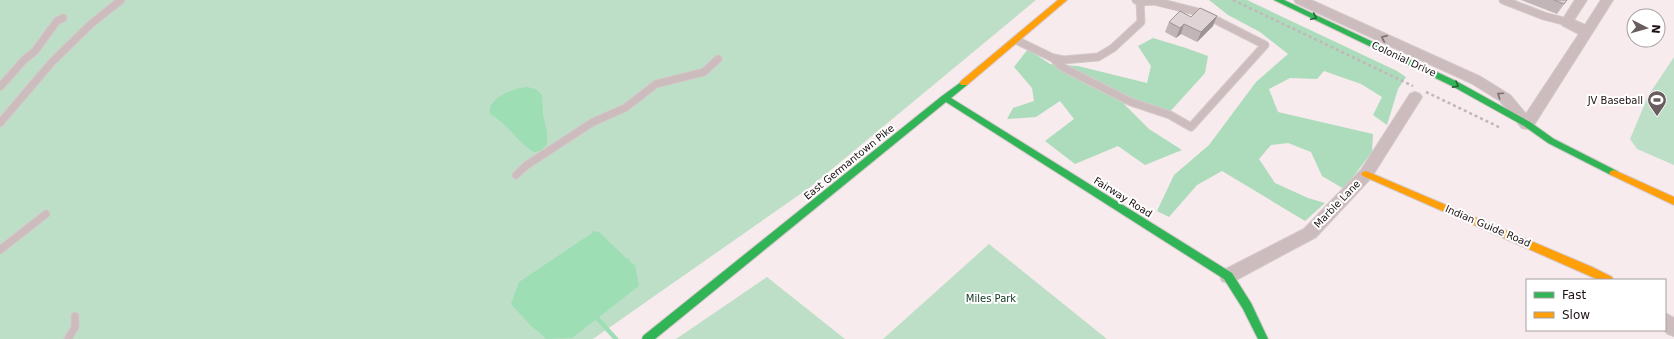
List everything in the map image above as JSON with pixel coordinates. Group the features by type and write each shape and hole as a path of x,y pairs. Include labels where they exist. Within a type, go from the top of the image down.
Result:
{"street":[{"name":"East Germantown Pike","path":"646,339 945,98 1063,0"},
{"name":"Colonial Drive","path":"1278,0 1455,84 1527,124 1551,141 1587,160 1674,201"},
{"name":"Colonial Drive","path":"1300,0 1476,80 1505,98 1527,124"},
{"path":"1581,0 1567,22 1586,32"},
{"path":"1527,124 1607,0"},
{"name":"Marble Lane","path":"1228,276 1310,233 1366,174 1415,97"},
{"name":"Fairway Road","path":"945,98 1228,276 1247,306 1263,339"},
{"name":"Indian Guide Road","path":"1366,174 1589,270 1606,279"},
{"path":"1666,321 1674,329"}],"lane":[{"path":"0,123 52,62 91,24 121,0"},
{"path":"1504,0 1544,16 1567,22"},
{"path":"1016,40 1053,58 1063,60 1098,57 1112,48 1140,22 1138,1 1154,1 1202,13 1265,45 1191,127 1170,115 1124,98 1062,67 1053,58"},
{"path":"0,86 24,60 35,51 57,21 63,18"},
{"path":"516,175 527,165 593,122 625,108 638,96 656,84 704,72 718,59"},
{"path":"0,250 46,214"},
{"path":"68,339 75,327 75,316"}],"path":[{"path":"1233,0 1504,129"}],"green space":[{"path":"0,0 1036,0 809,188 593,339 0,339"},
{"name":"JV Baseball","path":"1674,57 1674,165 1637,149 1630,139 1648,96"},
{"name":"Miles Park","path":"989,244 1107,339 883,339"},
{"path":"767,277 845,339 676,339"}],"shaded area":[{"path":"1209,0 1247,0 1397,71 1406,77 1398,89 1387,125 1373,115 1382,97 1361,84 1324,71 1317,79 1290,78 1269,89 1278,112 1373,134 1372,152 1344,189 1322,176 1311,152 1288,143 1271,145 1259,159 1275,183 1308,198 1325,203 1305,221 1222,171 1197,185 1169,217 1157,211 1174,175 1209,145 1256,82 1288,54 1260,32 1228,15"},
{"path":"1153,38 1208,56 1205,73 1167,115 1147,107 1124,104 1149,129 1182,150 1145,165 1118,146 1075,164 1045,141 1074,119 1060,101 1036,117 1007,119 1013,108 1034,101 1032,88 1014,67 1028,49 1050,64 1078,66 1147,83 1151,66 1138,46"},
{"path":"527,87 536,89 542,95 543,114 547,132 547,145 540,151 534,152 522,143 502,122 490,114 492,103 502,95 516,89"},
{"path":"593,231 599,232 626,258 629,259 631,263 635,265 639,286 572,338 546,339 532,327 511,304 519,282"}],"building":[{"path":"1554,0 1567,0 1564,4"},
{"path":"1200,8 1217,16 1201,32 1184,24 1180,28 1169,22 1180,11 1191,17"}],"waterway":[{"path":"597,313 597,318 616,339"}],"traffic: fast":[{"path":"1278,0 1455,84 1527,124 1551,141 1614,173"},
{"path":"647,339 964,83"},
{"path":"945,98 1228,276 1247,306 1263,339"}],"traffic: slow":[{"path":"964,83 1063,0"},
{"path":"1614,173 1674,201"},
{"path":"1366,174 1589,270 1606,279"}],"place":[{"name":"JV Baseball","path":"1657,117"}]}
